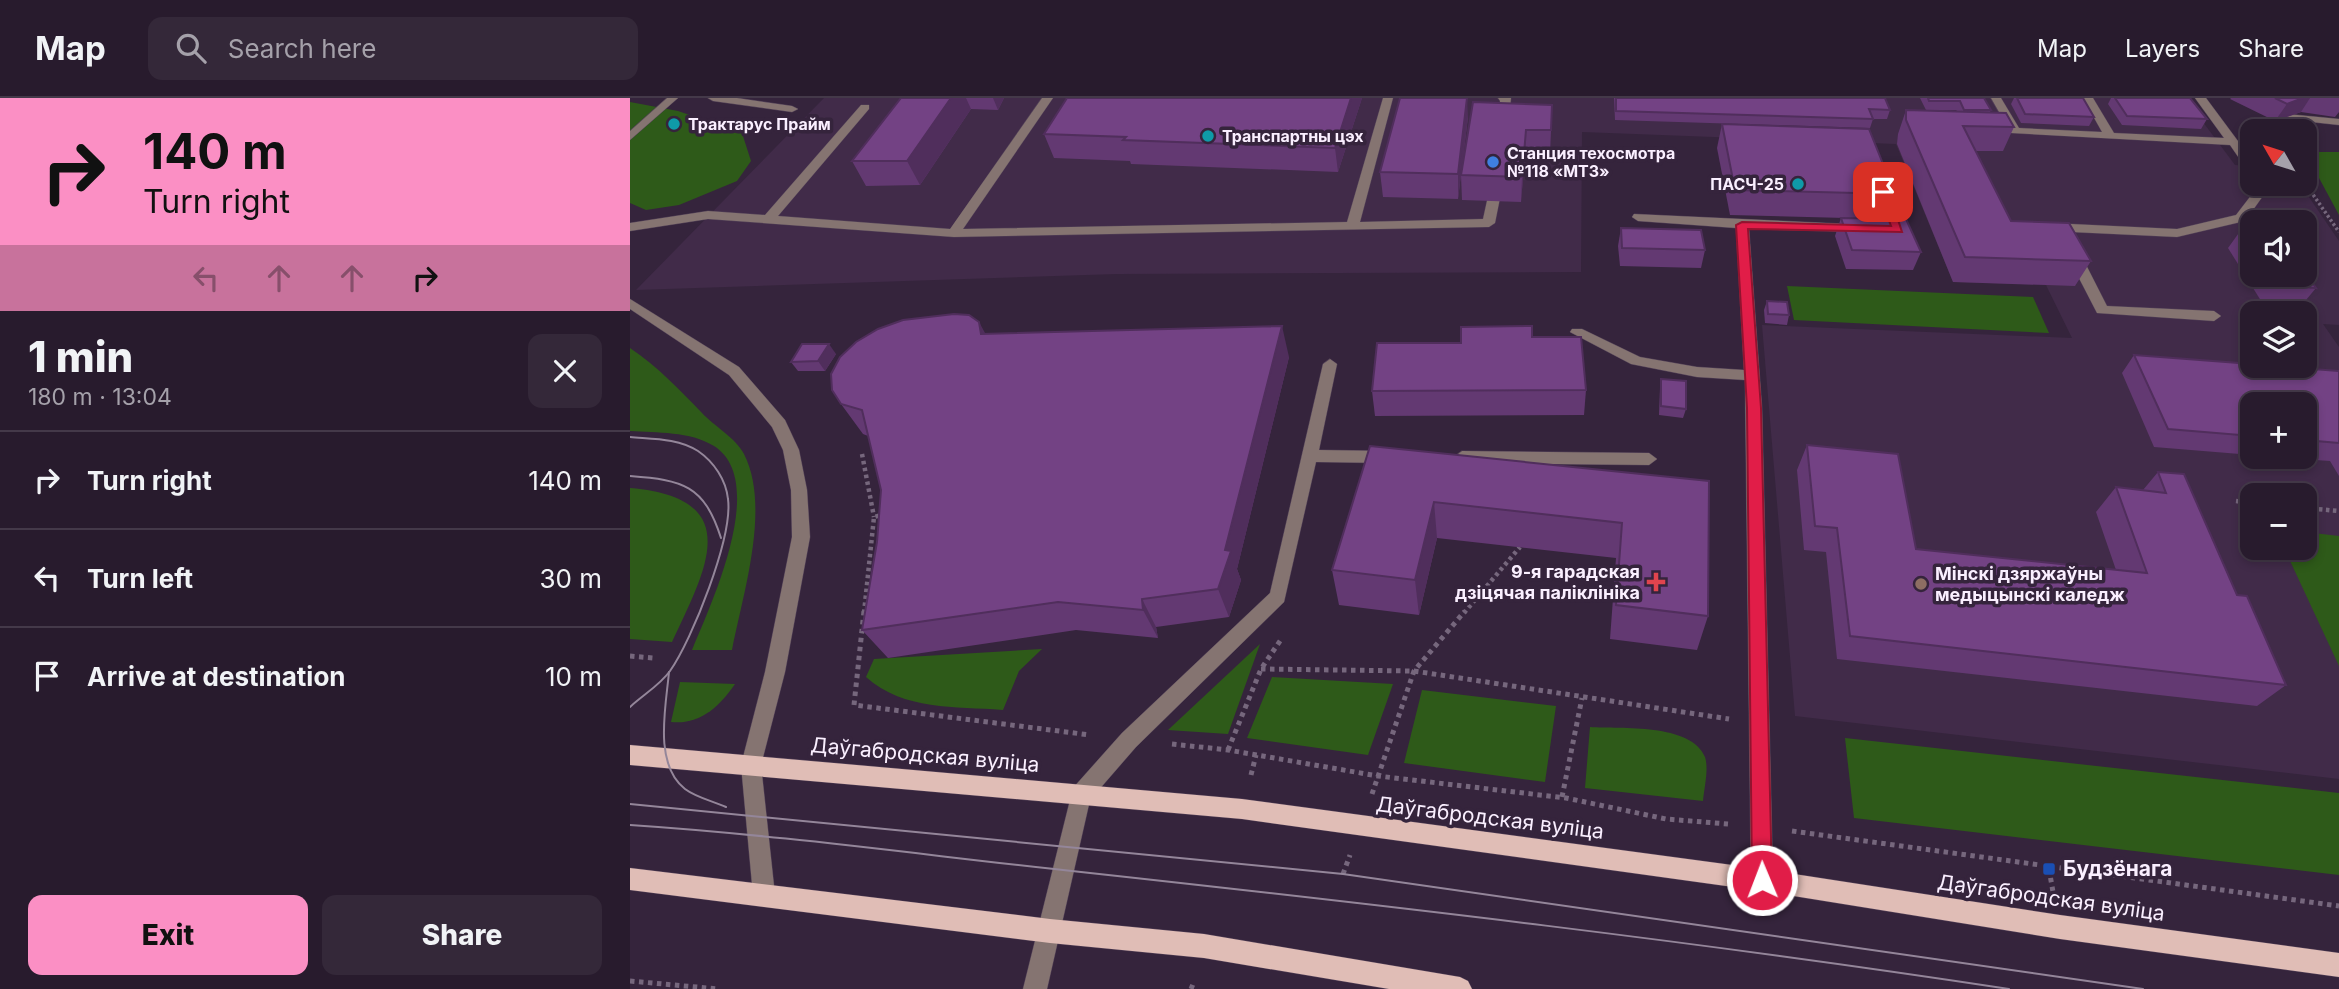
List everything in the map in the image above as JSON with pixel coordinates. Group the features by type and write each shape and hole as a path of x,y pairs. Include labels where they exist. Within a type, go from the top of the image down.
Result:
{"main road":[{"name":"Даўгабродская вуліца","path":"630,755 1242,809 1762,880 2060,927 2339,965"},
{"path":"630,879 1204,946 1460,989"}],"street":[{"path":"630,137 673,98"},
{"path":"713,98 792,109"},
{"path":"954,233 1048,98"},
{"path":"1353,225 1388,98"},
{"path":"1503,98 1506,98 1503,140"},
{"path":"1996,98 2015,131 2233,142"},
{"path":"2088,98 2109,134"},
{"path":"2200,98 2240,151"},
{"path":"770,218 864,107"},
{"path":"2287,117 2339,122"},
{"path":"630,227 708,215 954,233 1489,223 1499,164"},
{"path":"1638,217 1742,225 1898,230 1883,192"},
{"path":"2040,227 2177,233 2240,218 2257,196"},
{"path":"1742,225 1753,376 1762,880"},
{"path":"2061,228 2102,310 2214,316"},
{"path":"630,303 734,371 779,424 790,450 799,490 801,537 775,672 751,765 764,895"},
{"path":"1577,332 1636,361 1697,372 1753,376"},
{"path":"1035,989 1080,795 1129,740 1278,597 1330,364"},
{"path":"1308,456 1398,457"},
{"path":"1440,457 1648,459"}],"path":[{"path":"2314,196 2339,232"},
{"path":"862,454 874,517 854,705 1228,750"},
{"path":"2236,501 2240,502"},
{"path":"2317,509 2339,511"},
{"path":"874,517 892,512"},
{"path":"1378,776 1413,671 1520,547"},
{"path":"630,656 653,658"},
{"path":"1261,669 1413,671 1759,724"},
{"path":"1562,797 1582,698"},
{"path":"1251,775 1256,755"},
{"path":"630,981 718,989"}],"shaded area":[{"path":"824,98 2185,98 2235,165 2240,165 2240,196 2308,196 2339,241 2339,325 2323,324 2339,347 2339,779 1795,716 1762,325 2072,338 2046,285 1953,282 1896,144 1582,132 1581,272 1117,274 636,290"}],"green space":[{"path":"630,102 678,111 742,133 751,161 737,181 679,205 646,210 630,203"},
{"path":"2317,152 2339,152 2339,215 2317,174"},
{"path":"1787,286 2033,297 2049,333 1794,320"},
{"path":"630,348 659,371 736,443 744,454 752,475 755,525 748,577 732,650 692,650 731,544 736,514 736,486 730,463 714,446 705,441 673,434 630,431"},
{"path":"630,488 667,494 691,506 704,522 708,541 705,564 672,642 630,639"},
{"path":"2317,533 2339,536 2339,666 2290,560 2317,560"},
{"path":"1260,644 1228,734 1168,730"},
{"path":"1042,649 1019,671 1003,710 949,707 913,701 881,688 866,677 874,659"},
{"path":"1272,677 1393,684 1368,755 1247,738"},
{"path":"680,682 735,684 708,713 691,721 671,722"},
{"path":"1422,690 1556,706 1545,782 1404,763"},
{"path":"1590,727 1654,730 1685,738 1697,746 1705,757 1703,801 1585,788"},
{"path":"1845,738 2339,793 2339,875 1854,818"}],"building":[{"path":"901,98 951,98 907,161 852,161"},
{"name":"Транспартны цэх","path":"1067,98 1351,98 1335,148 1123,140 1126,137 1044,134"},
{"path":"1400,98 1467,98 1458,174 1380,172"},
{"path":"1616,98 1885,98 1890,110 1869,109 1873,119 1616,111"},
{"path":"1928,98 1984,98 1991,110 1964,110 1960,101 1929,101"},
{"path":"2017,98 2083,98 2094,117 2025,114"},
{"path":"2115,98 2190,98 2207,119 2127,116"},
{"path":"2275,98 2303,98 2287,104"},
{"path":"1473,102 1552,105 1551,130 1526,130 1522,177 1461,175"},
{"path":"1906,110 2006,113 2014,127 1963,126 2011,221 2069,223 2091,261 1965,257 1906,120"},
{"path":"1722,124 1869,129 1895,194 1735,190"},
{"path":"1841,218 1906,219 1921,252 1852,250"},
{"path":"1621,228 1701,230 1705,250 1622,248"},
{"path":"1767,301 1787,302 1789,315 1768,314"},
{"path":"954,314 969,315 979,322 981,334 1282,326 1225,550 1231,551 1218,589 1142,599 1143,610 1058,602 862,630 877,542 881,490 862,410 841,404 832,390 831,374 840,357 856,342 878,329 903,320"},
{"path":"1532,326 1532,337 1581,337 1586,390 1372,391 1377,343 1461,343 1461,327"},
{"path":"802,344 829,344 818,361 791,362"},
{"path":"2134,355 2240,363 2240,378 2317,378 2317,369 2339,371 2339,443 2317,441 2317,392 2240,392 2240,435 2168,429"},
{"path":"1661,379 1686,381 1686,409 1661,406"},
{"name":"Мінскі дзяржаўны медыцынскі каледж","path":"1807,445 1898,454 1916,549 2147,573 2116,487 2166,493 2158,472 2184,474 2237,595 2247,596 2286,685 1850,636 1837,528 1815,526"},
{"path":"1370,446 1709,481 1708,616 1616,605 1622,523 1434,502 1415,580 1332,570"}],"tram line":[{"path":"630,437 673,441 698,451 718,472 728,499 728,516 718,562 689,636 669,672"},
{"path":"630,476 678,483 689,489 699,496 707,507 721,538"},
{"path":"630,707 669,672"},
{"path":"669,672 664,734 669,765 675,778 685,789 726,807"},
{"path":"630,804 1343,874 2143,989"},
{"path":"630,825 800,840 1430,912 1662,940 2009,989"}],"place":[{"name":"Трактарус Прайм","path":"674,124"},
{"name":"Транспартны цэх","path":"1208,136"},
{"name":"Станция техосмотра №118 «МТЗ»","path":"1493,162"},
{"name":"ПАСЧ-25","path":"1798,184"},
{"name":"9-я гарадская дзіцячая паліклініка","path":"1656,582"},
{"name":"Мінскі дзяржаўны медыцынскі каледж","path":"1921,584"},
{"name":"Будзёнага","path":"2049,869"}],"route":[{"path":"1762,880 1754,408 1742,225 1898,230 1883,192"}]}
